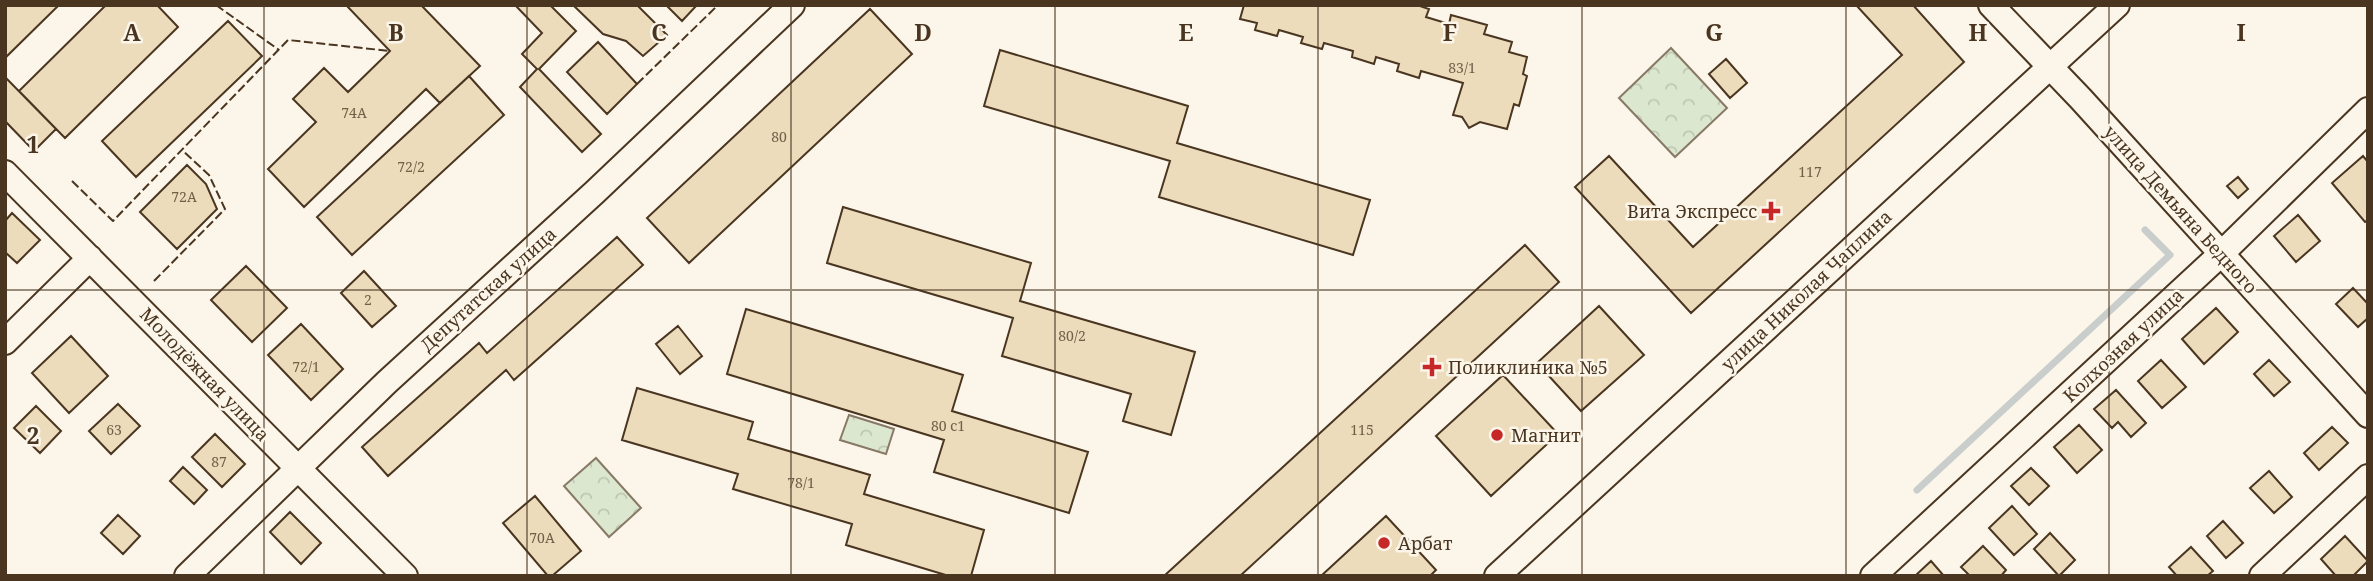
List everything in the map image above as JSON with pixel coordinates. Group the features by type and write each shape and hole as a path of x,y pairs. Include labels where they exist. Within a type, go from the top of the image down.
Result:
{"street":[{"name":"Депутатская улица","path":"187,576 387,382 595,192 792,5"},
{"name":"улица Демьяна Бедного","path":"1991,5 2050,66 2368,415"},
{"name":"улица Николая Чаплина","path":"1497,576 2117,5"},
{"name":"Колхозная улица","path":"1873,576 2221,254 2368,110"},
{"name":"Молодёжная улица","path":"5,173 405,576"},
{"path":"5,342 90,258"},
{"path":"2262,576 2368,477"}],"green space":[{"path":"1671,48 1727,108 1675,157 1619,98"},
{"path":"849,415 894,429 886,454 840,440"},
{"path":"596,458 641,508 609,537 564,486"}],"building":[{"path":"5,5 59,5 5,58"},
{"path":"106,5 157,5 178,27 65,138 19,91"},
{"path":"346,5 421,5 480,66 440,103 426,89 304,207 268,169 316,122 293,99 324,68 348,92 390,51"},
{"path":"515,5 550,5 576,31 539,69 601,134 582,152 520,87 537,69 522,54 542,33"},
{"path":"573,5 637,5 667,35 643,56 626,41 603,34"},
{"path":"666,5 697,5 682,21"},
{"path":"1244,5 1417,5 1429,9 1426,17 1449,24 1451,15 1487,25 1484,34 1512,42 1509,52 1527,57 1523,74 1527,76 1519,106 1514,104 1507,129 1480,122 1469,128 1462,117 1453,115 1463,83 1421,71 1419,78 1397,71 1399,64 1376,57 1374,64 1352,57 1353,51 1324,43 1322,49 1301,43 1303,37 1279,30 1277,36 1255,30 1257,23 1240,19"},
{"path":"1856,5 1913,5 1964,62 1691,313 1575,187 1609,156 1693,247 1902,55"},
{"path":"870,9 912,54 689,263 647,218"},
{"path":"228,21 262,56 136,177 102,141"},
{"path":"598,42 637,84 607,114 567,72"},
{"path":"1000,50 1188,106 1177,143 1370,200 1353,255 1159,197 1170,161 984,106"},
{"path":"1726,59 1747,83 1730,98 1709,74"},
{"path":"469,76 504,115 352,255 317,217"},
{"path":"5,77 56,129 34,151 5,121"},
{"path":"2363,156 2368,162 2368,220 2365,222 2332,183"},
{"path":"187,165 206,184 217,209 177,249 140,212"},
{"path":"2238,177 2248,189 2238,198 2227,186"},
{"path":"843,207 1031,263 1020,301 1195,352 1171,435 1123,421 1131,394 1002,356 1013,318 827,263"},
{"path":"12,213 40,240 17,263 5,252 5,221"},
{"path":"2298,215 2320,241 2296,262 2274,236"},
{"path":"617,237 643,265 514,380 506,370 388,476 362,447 479,343 487,353"},
{"path":"1525,245 1559,282 1240,576 1164,576"},
{"path":"246,266 287,308 252,342 211,300"},
{"path":"364,271 396,306 372,327 341,293"},
{"path":"2353,288 2368,304 2368,318 2358,327 2336,304"},
{"path":"1599,306 1644,355 1581,411 1537,363"},
{"path":"2216,308 2238,332 2204,364 2182,339"},
{"path":"746,309 963,375 952,411 1088,452 1069,513 934,472 944,440 727,374"},
{"path":"301,324 343,369 311,400 268,355"},
{"path":"678,326 702,356 680,374 656,344"},
{"path":"71,336 108,376 69,413 32,373"},
{"path":"2161,360 2186,387 2162,408 2138,381"},
{"path":"2269,360 2290,382 2274,396 2254,374"},
{"name":"Магнит","path":"1503,375 1558,434 1491,496 1436,436"},
{"path":"637,388 753,422 748,439 870,475 864,494 984,530 971,576 949,576 846,545 852,524 733,489 738,474 622,440"},
{"path":"2116,390 2146,423 2131,437 2118,422 2112,428 2094,409"},
{"path":"118,404 140,426 111,454 89,431"},
{"path":"36,406 61,431 40,453 14,428"},
{"path":"2079,425 2102,450 2077,473 2054,447"},
{"path":"2332,427 2348,443 2319,470 2304,453"},
{"path":"215,434 245,464 222,487 192,457"},
{"path":"183,467 207,490 194,504 170,481"},
{"path":"2031,468 2049,486 2029,505 2011,486"},
{"path":"2269,471 2292,497 2274,513 2250,488"},
{"path":"535,496 581,551 552,576 548,576 503,523"},
{"path":"2012,506 2037,534 2014,555 1989,528"},
{"path":"290,512 321,543 301,564 270,532"},
{"path":"118,515 140,536 123,554 101,533"},
{"name":"Арбат","path":"1386,516 1436,570 1430,576 1321,576"},
{"path":"2223,521 2243,543 2226,558 2207,536"},
{"path":"2050,533 2075,560 2059,576 2034,549"},
{"path":"2345,536 2368,561 2353,576 2336,576 2321,559"},
{"path":"1983,546 2006,570 2001,576 1970,576 1961,567"},
{"path":"2191,547 2213,571 2207,576 2177,576 2169,567"},
{"path":"1931,561 1944,576 1915,576"}],"waterway":[{"path":"1917,490 2170,255 2145,230"}],"fence":[{"path":"216,5 279,50"},
{"path":"637,84 718,5"},
{"path":"72,181 113,221 288,40 390,51"},
{"path":"154,281 225,209 209,175 182,150"}],"place":[{"name":"Вита Экспресс","path":"1771,211"},
{"name":"Поликлиника №5","path":"1432,367"},
{"name":"Магнит","path":"1497,435"},
{"name":"Арбат","path":"1384,543"}]}
